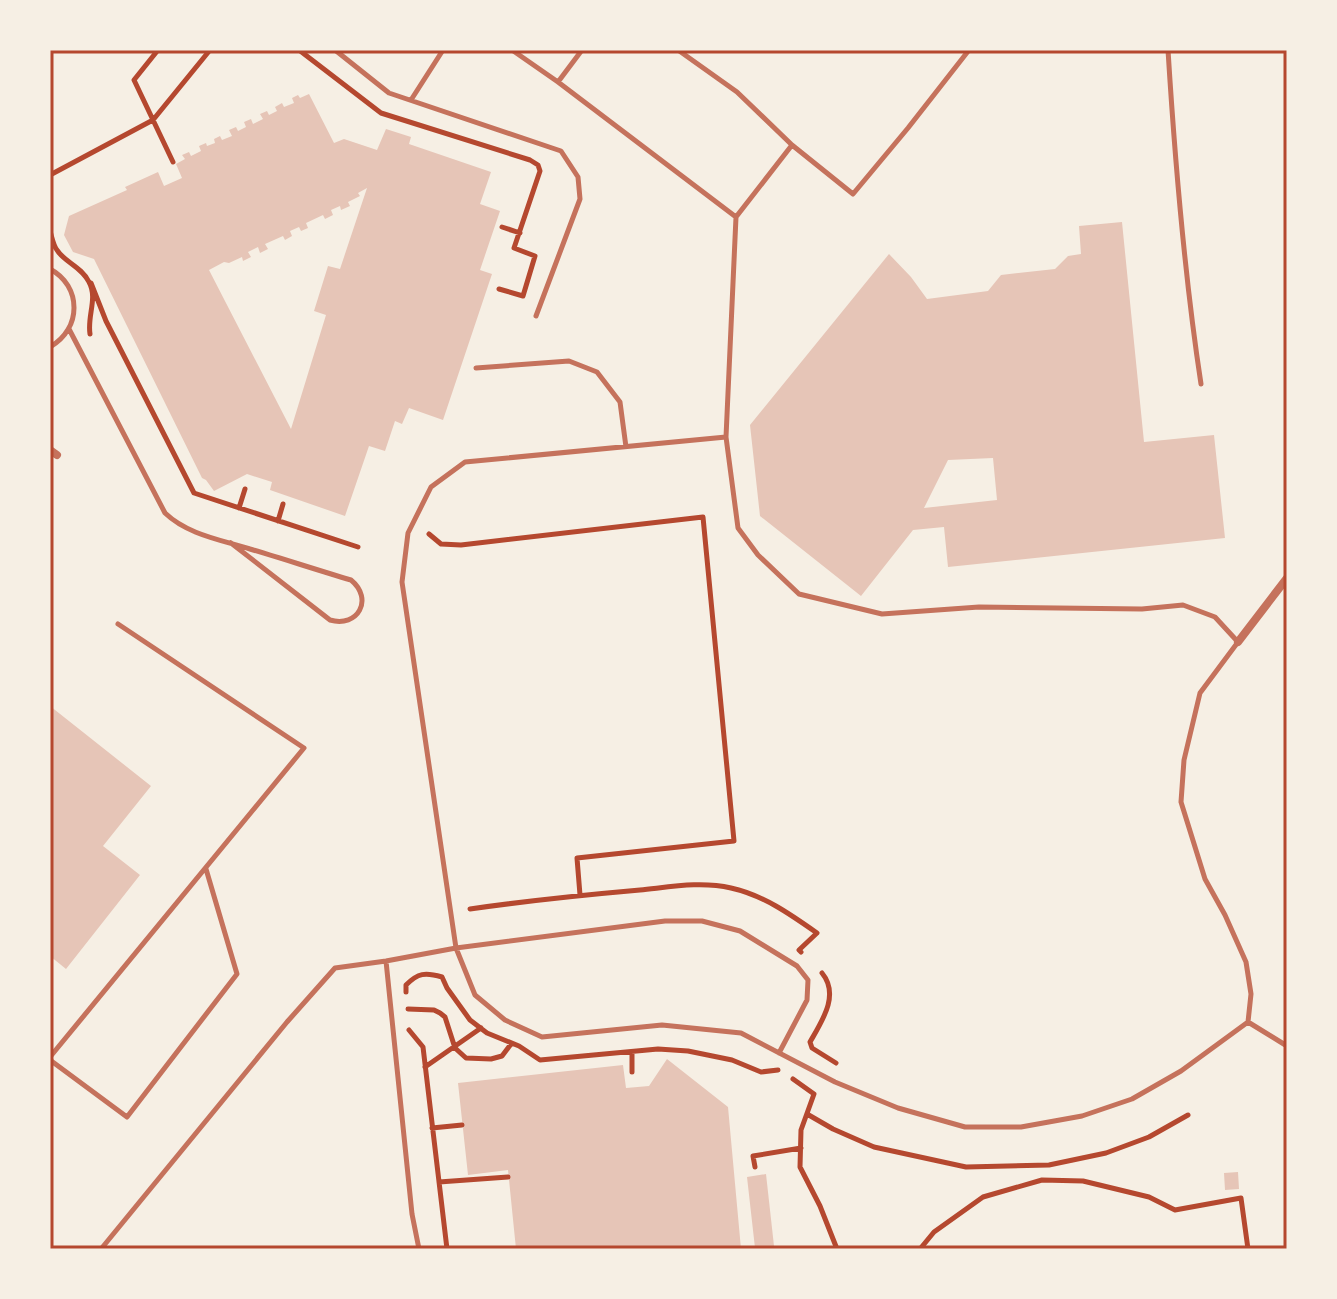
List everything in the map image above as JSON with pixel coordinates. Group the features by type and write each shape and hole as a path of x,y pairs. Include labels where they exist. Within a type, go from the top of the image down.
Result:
{"street":[{"path":"1238,642 1287,578"}],"lane":[{"path":"335,50 389,93 561,151 578,177 580,199 536,316"},
{"path":"411,100 443,50"},
{"path":"512,50 736,217"},
{"path":"558,82 582,50"},
{"path":"678,50 737,92 792,145 853,194 969,50"},
{"path":"1168,50 1189,305 1201,384"},
{"path":"726,437 465,462 431,487 408,533 402,582 456,948 475,995 505,1020 542,1037 662,1025 741,1033 835,1082 898,1108 965,1127 1021,1127 1082,1116 1132,1099 1181,1071 1248,1022 1251,994 1246,962 1205,879 1181,802 1184,760 1200,693 1238,642 1215,617 1183,605 1142,609 979,607 882,614 799,594 758,555 738,528 726,437 736,217 792,145"},
{"path":"50,269 62,277 72,294 74,313 62,339 50,347"},
{"path":"69,329 165,513 184,527 351,580 362,595 360,609 344,622 330,620 231,543"},
{"path":"476,368 569,361 597,372 620,402 626,447"},
{"path":"118,624 304,748 205,868 50,1059 127,1117 237,974 205,868"},
{"path":"101,1249 335,968 456,948 665,921 702,921 740,931 797,966 808,980 807,1000 779,1053"},
{"path":"386,961 412,1214 419,1249"},
{"path":"1248,1022 1287,1046"}],"path":[{"path":"158,50 134,80 173,162"},
{"path":"50,175 153,120 210,50"},
{"path":"299,50 381,113 538,165 540,171 514,248 535,256 523,296 499,289"},
{"path":"502,227 520,233"},
{"path":"50,248 57,251"},
{"path":"91,283 106,321 194,493 358,547"},
{"path":"239,508 245,489"},
{"path":"278,521 283,504"},
{"path":"429,534 441,544 461,545 703,517 734,841 577,858 580,895"},
{"path":"447,1249 423,1047 409,1032 406,985 416,975 428,973 442,977 470,1020 540,1060 658,1049 688,1051 732,1060 761,1072 778,1070 814,1094 801,1130 800,1167 837,1249"},
{"path":"408,1009 434,1010 445,1017 455,1048 466,1058 502,1056 511,1044"},
{"path":"425,1067 481,1028"},
{"path":"632,1052 632,1072"},
{"path":"807,1114 874,1147 966,1167 1049,1165 1106,1153 1149,1137 1188,1115"},
{"path":"432,1128 462,1125"},
{"path":"755,1167 753,1156 801,1148"},
{"path":"439,1182 508,1177"},
{"path":"920,1249 934,1232 983,1197 1042,1180 1083,1181 1149,1197 1175,1210 1241,1198 1248,1249"}],"building":[{"path":"309,94 334,143 344,139 377,150 386,129 411,137 409,144 491,172 480,204 500,211 480,270 492,274 443,420 409,408 402,424 395,421 385,451 369,446 345,516 270,490 272,482 247,474 214,491 202,478 94,259 73,252 64,235 69,216 158,172 164,186 182,178 176,164 185,159 182,155 189,152 191,156 201,151 199,146 215,143 214,139 220,136 222,140 232,136 229,130 236,127 238,131 246,127 244,122 251,119 253,124 263,119 260,114 267,111 269,115 277,111 275,107 282,103 284,107 294,103 292,98 298,95 300,98","holes":["367,188 340,269 328,266 314,311 326,315 291,429 209,270 242,257 243,261 251,257 248,252 258,247 260,253 268,249 265,244 283,236 285,240 292,236 290,231 299,227 301,231 308,228 306,223 323,215 325,219 333,215 331,210 350,206 348,202"]},
{"path":"1122,222 1144,442 1214,435 1225,538 948,567 944,527 913,530 861,596 760,516 750,425 889,254 927,299 988,291 1001,275 1055,269 1068,256 1081,254 1079,226","holes":["993,458 997,500 924,508 948,460"]},
{"path":"50,706 151,786 103,846 140,875 66,969 50,956"},
{"path":"667,1059 728,1107 741,1249 516,1249 508,1170 468,1175 458,1083 623,1065 626,1088 649,1086"},
{"path":"1238,1172 1239,1189 1225,1190 1224,1173"},
{"path":"766,1174 774,1246 755,1248 747,1177"}]}
